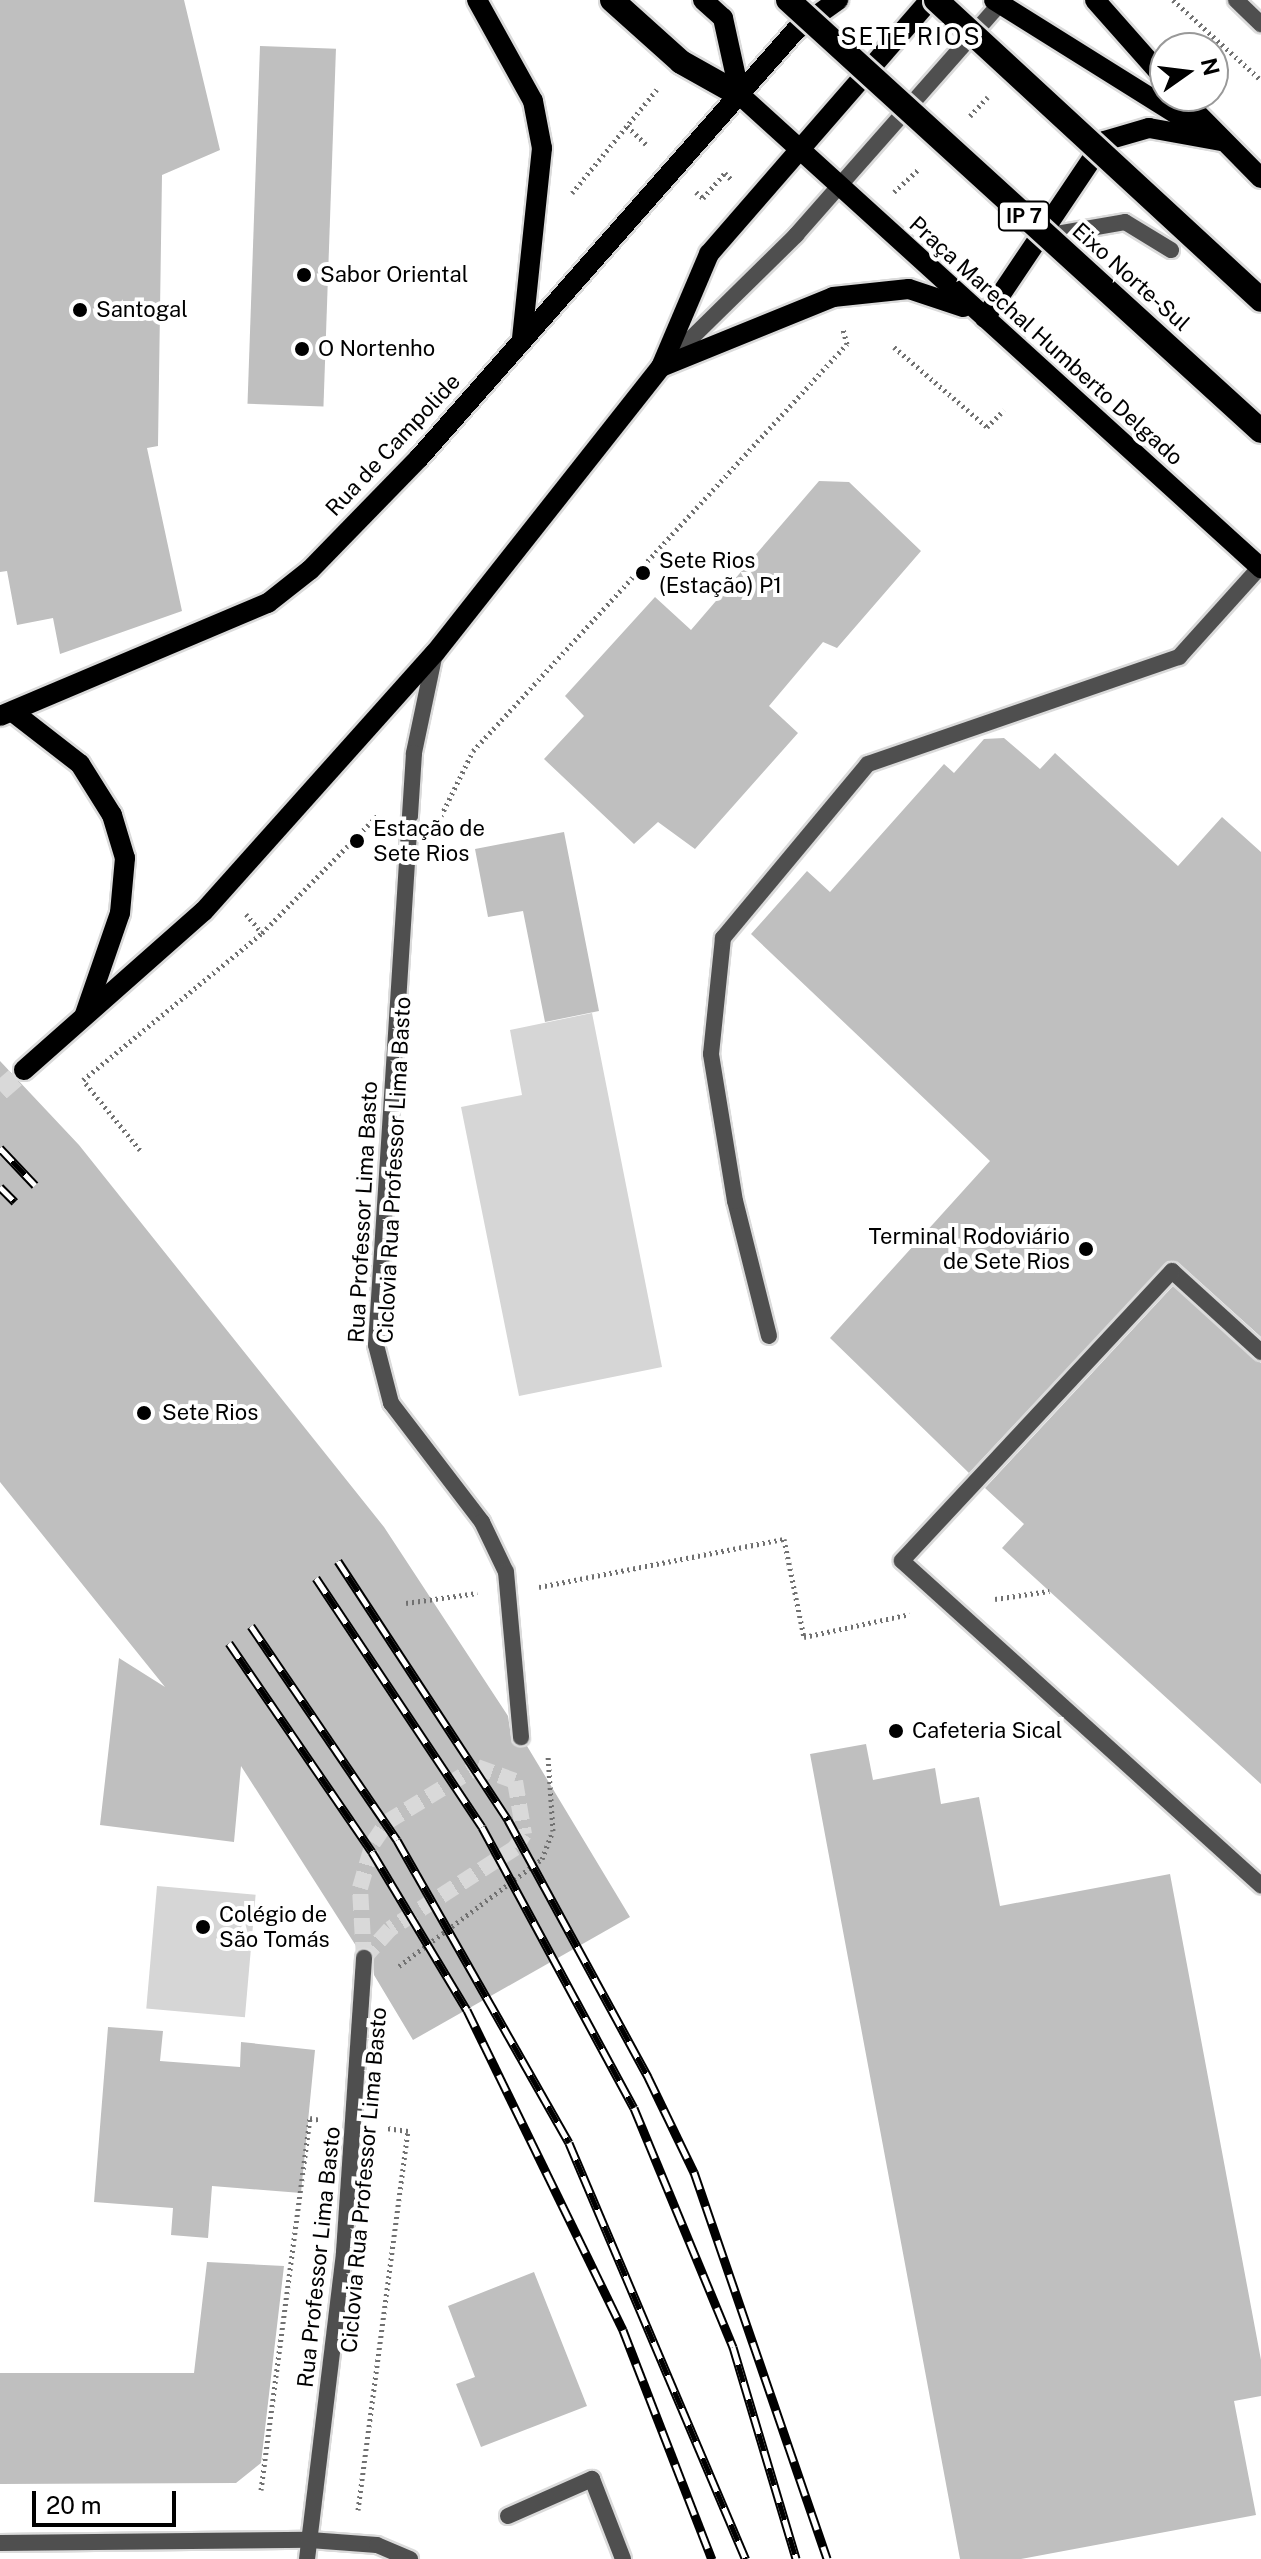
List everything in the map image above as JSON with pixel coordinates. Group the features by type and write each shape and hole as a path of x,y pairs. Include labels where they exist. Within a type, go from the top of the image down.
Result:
{"highway":[{"path":"612,0 681,62 740,95"},
{"name":"Eixo Norte-Sul","path":"788,0 1261,431"},
{"path":"936,0 1261,300"}],"main road":[{"path":"477,0 533,101 542,203 522,339"},
{"path":"703,0 723,18 740,95"},
{"name":"Rua de Campolide","path":"6,714 268,603 419,458 675,171 796,30 838,0"},
{"path":"24,1070 224,889 435,653 661,367 709,254 930,0"},
{"path":"1095,0 1149,61"},
{"path":"1000,1 1221,141"},
{"name":"Praça Marechal Humberto Delgado","path":"740,95 1260,568"},
{"path":"1195,112 1261,178"},
{"path":"661,367 833,297 909,289 985,318 1083,164 1113,136 1149,128 1221,141"},
{"path":"6,714 80,764 112,815 125,858 120,913 85,1015"}],"street":[{"path":"796,30 826,0"},
{"path":"1236,0 1261,24"},
{"path":"661,367 840,186 1000,1"},
{"path":"1034,238 1125,222 1171,250"},
{"path":"769,1336 735,1201 711,1054 723,938 868,764 1179,657 1260,568"},
{"name":"Rua Professor Lima Basto","path":"435,653 414,753 376,1345 391,1403 482,1522 506,1572 521,1737"},
{"path":"1261,1352 1172,1271 902,1561 1261,1885"},
{"name":"Rua Professor Lima Basto","path":"307,2559 344,2252 364,1958"},
{"path":"508,2516 592,2479 623,2559"},
{"path":"0,2543 310,2540 377,2545 410,2559"}],"path":[{"path":"1173,0 1261,80"},
{"path":"542,203 570,196 681,62"},
{"path":"627,126 703,198 725,173 754,199"},
{"path":"140,1150 83,1080 262,933 372,813 447,816 473,751 847,344 833,297"},
{"path":"894,347 987,427 1004,410"},
{"path":"224,889 262,933"},
{"path":"554,1585 784,1539 804,1637 951,1605 1049,1591"},
{"path":"531,1579 533,1603"},
{"path":"406,1603 468,1594"},
{"name":"Ciclovia Rua Professor Lima Basto","path":"397,1984 406,1955 542,1859 553,1831 547,1750"},
{"name":"Ciclovia Rua Professor Lima Basto","path":"380,2142 384,2113"}],"shaded area":[{"path":"592,1013 662,1367 519,1396 461,1107 522,1095 510,1030"},
{"path":"157,1886 256,1895 245,2017 146,2009"}],"building":[{"name":"Santogal","path":"0,0 184,0 220,150 162,175 158,446 147,448 182,611 60,654 53,618 17,625 7,571 0,572"},
{"path":"260,46 336,49 323,406 248,404"},
{"path":"819,481 849,482 921,551 837,648 823,642 769,706 798,733 695,849 658,822 634,844 544,759 584,716 565,696 655,597 691,630"},
{"name":"Terminal Rodoviário de Sete Rios","path":"1004,738 1040,769 1055,753 1178,866 1222,817 1261,852 1261,1337 1179,1263 1168,1261 969,1473 830,1338 990,1161 751,934 807,871 830,892 944,764 954,773 984,739"},
{"path":"564,832 599,1011 545,1022 523,911 488,917 475,849"},
{"path":"0,1061 79,1145 384,1527 508,1716 512,1743 527,1746 630,1917 413,2040 374,1975 373,1952 358,1949 241,1766 234,1842 100,1825 119,1658 165,1687 0,1482"},
{"path":"1173,1286 1261,1363 1261,1784 1002,1548 1024,1524 985,1488"},
{"path":"866,1744 873,1780 935,1768 941,1804 979,1797 1000,1906 1170,1874 1261,2360 1261,2396 1234,2401 1256,2515 1021,2559 960,2559 810,1754"},
{"path":"108,2027 163,2031 160,2061 240,2067 241,2042 315,2050 301,2193 212,2186 208,2238 171,2235 173,2208 94,2202"},
{"path":"207,2262 284,2266 261,2463 236,2483 0,2484 0,2373 194,2373"},
{"path":"534,2272 587,2406 481,2447 456,2384 475,2377 448,2306"}],"tunnel":[{"path":"0,1091 24,1070"},
{"path":"477,1767 515,1781 524,1834 515,1848 390,1929 364,1958 360,1888 373,1843 387,1822 477,1767"}],"railway":[{"path":"0,1148 35,1185"},
{"path":"0,1187 15,1202"},
{"path":"338,1561 508,1820 648,2077 694,2172 827,2559"},
{"path":"316,1578 482,1827 634,2108 733,2347 796,2559"},
{"path":"251,1626 397,1840 569,2143 746,2559"},
{"path":"229,1643 372,1852 467,2010 623,2330 712,2559"}],"place":[{"name":"Sabor Oriental","path":"304,275"},
{"name":"Santogal","path":"80,310"},
{"name":"O Nortenho","path":"302,349"},
{"name":"Sete Rios (Estação) P1","path":"643,573"},
{"name":"Estação de Sete Rios","path":"357,841"},
{"name":"Terminal Rodoviário de Sete Rios","path":"1086,1249"},
{"name":"Sete Rios","path":"144,1413"},
{"name":"Cafeteria Sical","path":"896,1731"},
{"name":"Colégio de São Tomás","path":"203,1927"}],"district":[{"name":"SETE RIOS","path":"911,37"}]}
